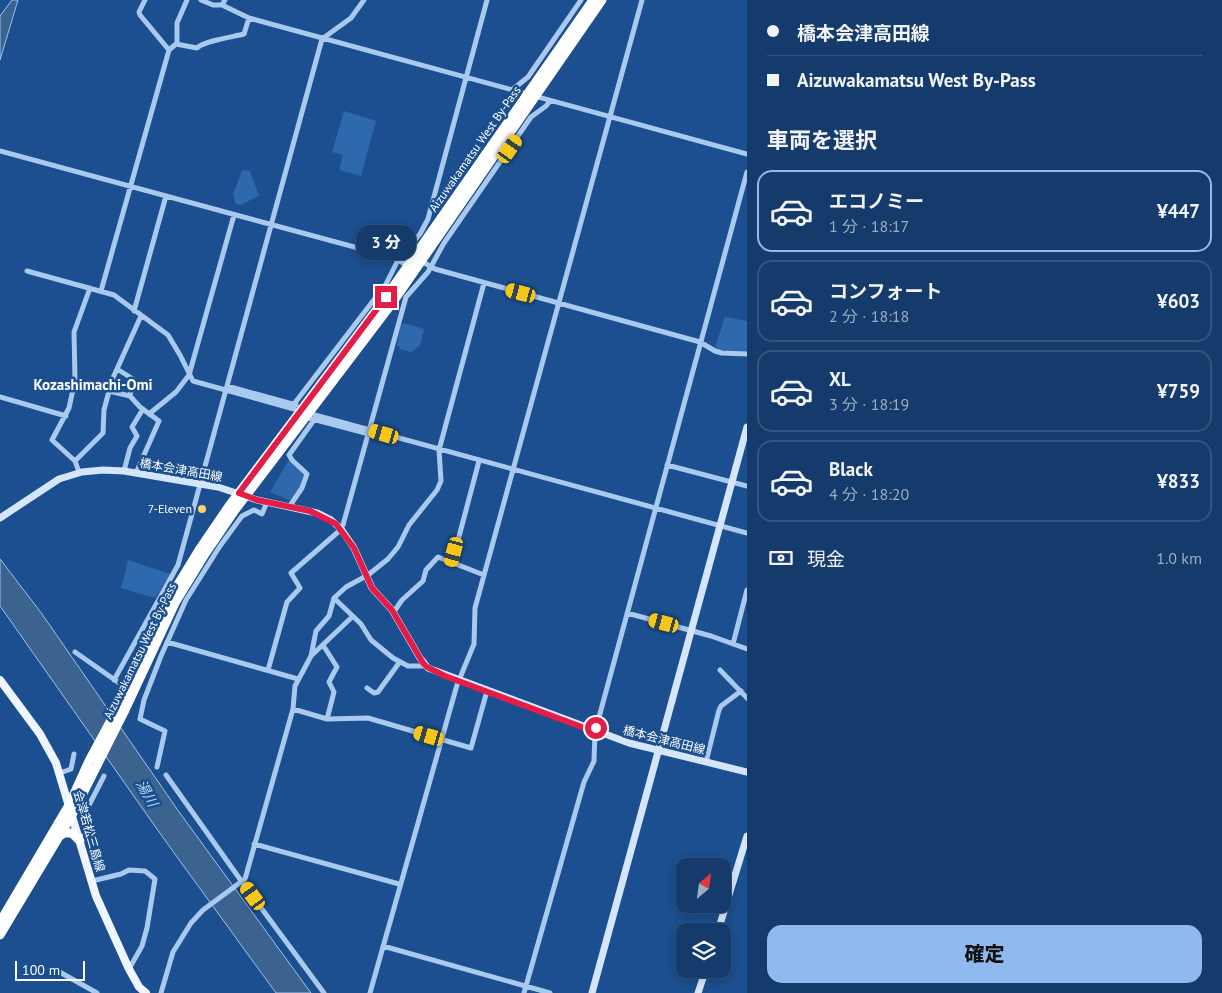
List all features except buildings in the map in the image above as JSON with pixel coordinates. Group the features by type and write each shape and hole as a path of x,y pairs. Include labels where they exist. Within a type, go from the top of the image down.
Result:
{"highway":[{"name":"Aizuwakamatsu West By-Pass","path":"0,922 93,762 175,603 242,495 421,261 593,0"},
{"name":"Aizuwakamatsu West By-Pass","path":"304,412 602,0"},
{"name":"Aizuwakamatsu West By-Pass","path":"0,935 72,815 93,762"},
{"path":"60,836 67,832 72,833 79,839"}],"main road":[{"path":"592,993 747,427"},
{"name":"橋本会津高田線","path":"0,518 46,485 79,472 97,470 124,471 201,484 320,514 341,529 354,548 374,592 394,613 425,666 438,673 595,732 658,751 747,772"},
{"name":"会津若松三島線","path":"0,680 40,734 61,776 104,917 129,968 137,990 146,993"},
{"path":"61,776 71,784 80,783"},
{"path":"720,923 747,836"},
{"path":"698,993 703,978"}],"street":[{"path":"145,0 139,10 140,15 169,50"},
{"path":"177,44 176,25 188,0"},
{"path":"201,0 213,5 224,2 249,18 322,39 747,154"},
{"path":"114,680 142,626 177,567 322,39 351,18 364,0"},
{"path":"290,507 302,488 307,474 289,455 304,412 386,284 398,260 420,234 428,219 487,0"},
{"path":"512,90 516,84 528,77 580,0"},
{"path":"370,993 441,740 459,680 474,644 475,608 642,0"},
{"path":"101,291 131,187 143,134 169,50 172,45 177,44 197,48 203,43 244,34 249,18"},
{"path":"268,670 287,602 300,588 291,573 341,529 406,297 431,268 444,243 531,118 550,101"},
{"path":"0,151 398,260 408,266"},
{"path":"524,993 584,782 594,761 595,732 747,172"},
{"path":"134,311 166,196"},
{"path":"149,414 176,392 189,375 234,215"},
{"path":"421,261 431,268 700,342 722,353 747,354"},
{"path":"27,271 114,295 168,335 193,381 227,388 369,432 747,533"},
{"path":"311,656 316,631 329,616 334,598 346,587 366,576 388,559 398,547 409,525 437,490 442,475 439,450 484,283"},
{"path":"79,472 76,461 52,440 66,416 74,380 74,332 90,288"},
{"path":"76,461 103,433 104,410 109,391 141,316"},
{"path":"117,369 133,379 130,396"},
{"path":"109,391 130,396 143,410 157,419 159,423 136,473"},
{"path":"0,398 66,416"},
{"path":"124,471 130,448 137,436 132,427 143,410"},
{"path":"452,563 479,461"},
{"path":"667,464 747,486"},
{"path":"157,767 165,731 140,719 146,696 167,642 190,594 220,546 244,514 254,510 262,514 267,502"},
{"path":"394,613 402,600 422,580 426,570 435,558 438,557 484,575"},
{"path":"733,644 747,590"},
{"path":"334,598 361,624 371,640 399,662 408,666 425,666"},
{"path":"627,613 691,630 747,649"},
{"path":"161,993 170,959 191,923 203,910 242,882 248,872 254,844 292,709 298,678 311,656 352,617"},
{"path":"167,642 298,678"},
{"path":"323,645 337,668 329,682 334,692 327,719"},
{"path":"75,652 122,685"},
{"path":"367,688 374,693 378,692 399,662"},
{"path":"720,670 747,698"},
{"path":"292,709 327,719 368,718 471,748 487,691"},
{"path":"706,762 719,710 721,706 741,691"},
{"path":"138,693 146,696"},
{"path":"61,776 71,769 74,754"},
{"path":"166,775 324,993"},
{"path":"79,839 88,833 86,811 104,776"},
{"path":"254,844 400,884"},
{"path":"92,881 121,874 129,870 145,871 155,879 142,946 129,968"},
{"path":"383,946 550,993"},
{"path":"56,970 97,993"}],"shaded area":[{"path":"344,111 376,121 361,176 339,170 343,155 332,152"},
{"path":"242,171 250,171 259,196 240,205 235,203 233,194"},
{"path":"725,317 747,321 747,352 720,350 715,347"},
{"path":"404,323 424,329 420,345 412,352 402,350 397,345 401,326"},
{"path":"289,460 305,475 298,493 289,500 270,492"},
{"path":"128,560 171,574 155,598 121,588"}],"water":[{"path":"12,0 18,0 0,60 0,16"},
{"name":"湯川","path":"0,559 42,614 177,809 311,993 276,993 164,839 0,606"}],"place":[{"name":"7-Eleven","path":"202,509"}],"district":[{"name":"Kozashimachi-Omi","path":"93,385"}],"route":[{"path":"386,297 239,493 257,500 320,514 336,524 354,548 369,584 392,610 427,667 445,676 595,732 596,728"}]}
